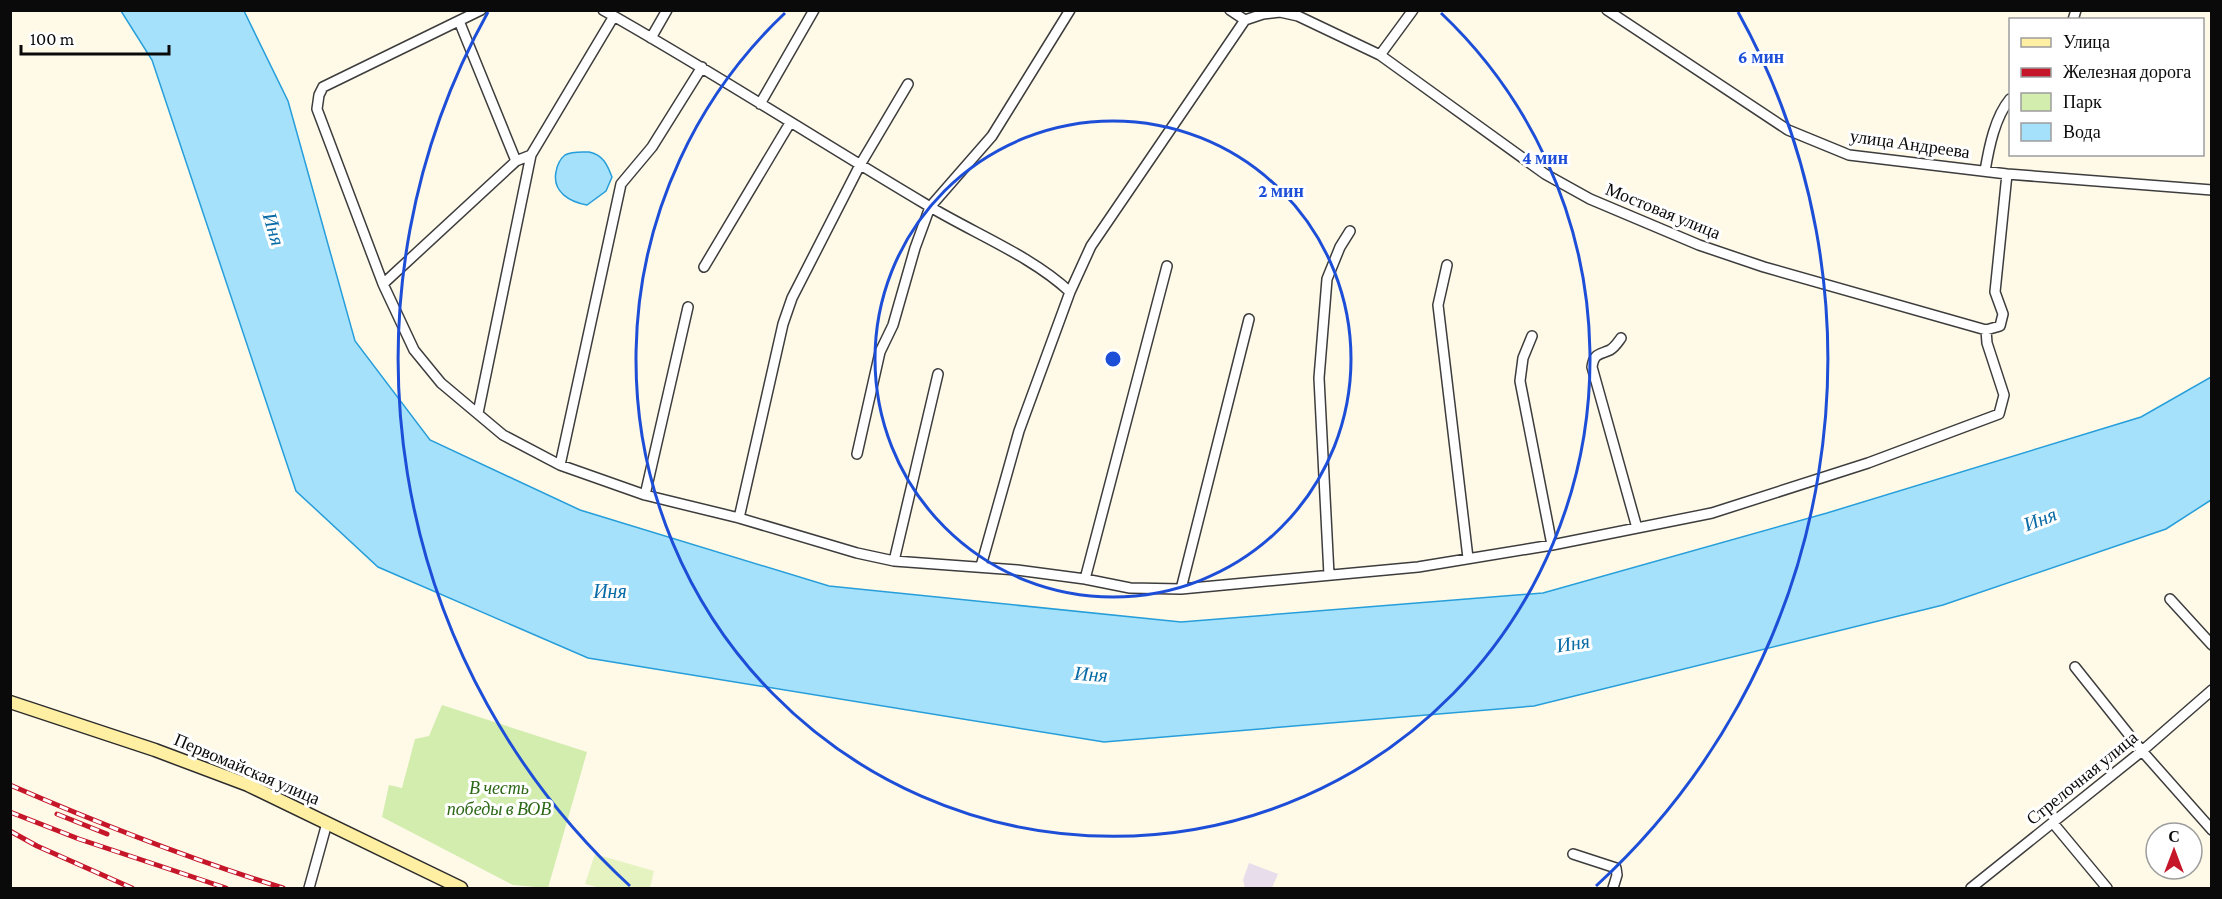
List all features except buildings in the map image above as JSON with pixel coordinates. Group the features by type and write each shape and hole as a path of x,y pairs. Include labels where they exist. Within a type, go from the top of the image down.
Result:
{"main road":[{"name":"Первомайская улица","path":"10,702 226,776 461,888"}],"street":[{"path":"481,10 323,87 319,95 318,109 383,284 414,350 441,383 504,435 560,465 645,495 740,518 857,553 894,561 981,566 1085,579 1130,588 1181,589 1418,567 1637,528 1723,510 1868,464 1999,414 2004,395 1987,343 1986,330 2000,326 2003,314 1995,292 2007,174"},
{"path":"603,10 702,67 930,207 1053,276 1070,292"},
{"path":"651,38 667,10"},
{"path":"760,104 814,10"},
{"path":"857,454 880,352 892,325 930,207 992,136 1070,10"},
{"path":"981,566 1020,431 1070,292 1091,246 1245,20 1230,10"},
{"path":"1380,55 1413,10"},
{"name":"улица Андреева","path":"1607,10 1788,130 1817,144 1849,155 2007,174 2211,190"},
{"name":"Мостовая улица","path":"1245,20 1263,14 1280,12 1298,16 1380,55 1545,174 1590,199 1699,245 1764,267 1986,330"},
{"path":"478,413 531,155 614,16"},
{"path":"459,21 516,161"},
{"path":"560,465 621,184 652,147 702,67"},
{"path":"740,518 783,324 792,298 860,165 908,84"},
{"path":"1985,171 1988,153 2003,108 2009,100"},
{"path":"704,267 790,123"},
{"path":"383,284 516,161 531,155"},
{"path":"1329,575 1319,378 1327,279 1340,247 1350,231"},
{"path":"1447,265 1438,305 1468,558"},
{"path":"1085,579 1167,266"},
{"path":"645,495 688,307"},
{"path":"1181,589 1249,319"},
{"path":"1532,336 1523,358 1520,381 1552,544"},
{"path":"1621,338 1613,348 1598,353 1593,358 1592,367 1637,528"},
{"path":"894,561 938,374"},
{"path":"2170,599 2211,645"},
{"path":"2075,667 2142,752 2211,830"},
{"name":"Стрелочная улица","path":"1971,888 2142,752 2211,690"},
{"path":"309,888 327,823"},
{"path":"2053,823 2107,888"},
{"path":"1573,854 1616,868 1617,875 1613,888"}],"shaded area":[{"path":"1249,863 1278,874 1272,888 1245,888 1243,880"}],"green space":[{"name":"В честь победы в ВОВ","path":"442,705 587,752 548,888 513,885 382,817 389,785 402,788 415,739 429,736"},
{"path":"595,854 654,871 650,888 600,888 585,884"}],"water":[{"name":"Иня","path":"121,11 244,11 288,101 355,341 430,440 580,510 829,586 1181,622 1543,593 1827,513 2141,417 2211,377 2211,500 2166,529 1943,605 1534,706 1104,742 588,658 378,567 296,491 152,60"},
{"path":"574,152 589,152 598,155 604,161 612,177 606,191 587,205 564,195 555,179 558,165 565,155"}],"railway":[{"path":"10,785 145,840 283,888"},
{"path":"10,812 79,839 226,888"},
{"path":"57,814 107,834"},
{"path":"10,831 37,846 132,888"}]}
